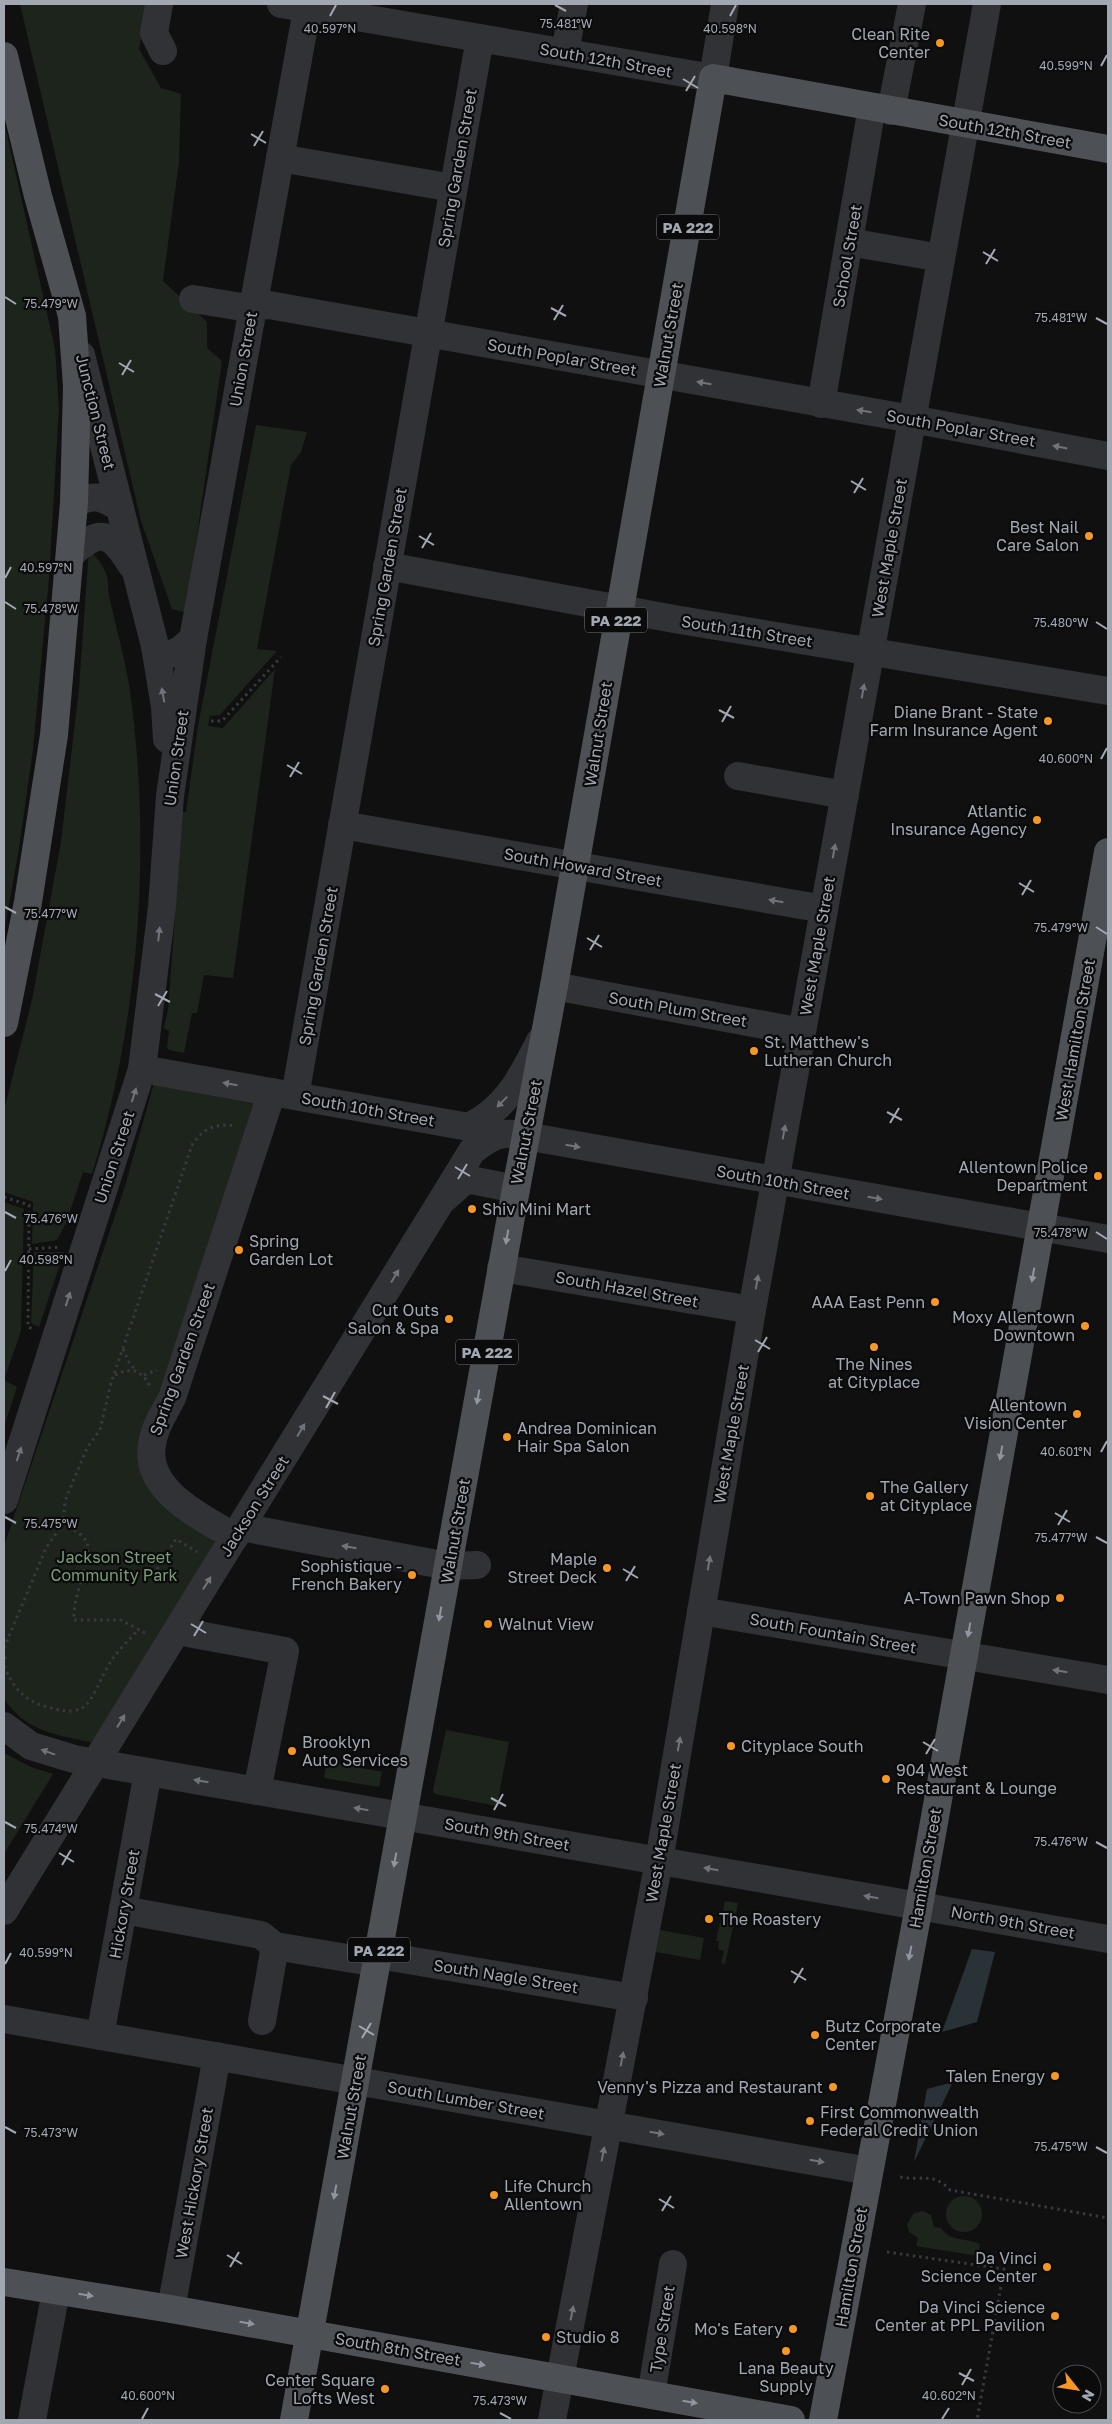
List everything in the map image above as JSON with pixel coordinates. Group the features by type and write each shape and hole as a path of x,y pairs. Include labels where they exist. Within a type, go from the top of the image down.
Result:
{"main road":[{"path":"4,56 38,196 72,316 77,386 74,504 54,735 43,818 4,1023"},
{"name":"South 12th Street","path":"713,78 965,125 1108,149"},
{"name":"Walnut Street","path":"310,2334 501,1268 546,1031 618,608 713,78"},
{"name":"West Hamilton Street","path":"1041,1228 1108,852"},
{"name":"Hamilton Street","path":"823,2420 919,1906 1041,1228"},
{"name":"South 8th Street","path":"4,2282 171,2309 791,2420"},
{"name":"PA 222","path":"294,2420 310,2334"}],"street":[{"path":"159,4 154,33 163,51"},
{"path":"565,52 574,4"},
{"path":"713,78 726,4"},
{"name":"School Street","path":"821,404 849,242 882,109 912,4"},
{"name":"West Maple Street","path":"552,2420 659,1860 686,1650 701,1611 775,1180 987,4"},
{"name":"South 12th Street","path":"299,5 713,78"},
{"name":"Union Street","path":"4,1500 142,1069 161,916 170,796 193,639 280,158 299,5"},
{"name":"Spring Garden Street","path":"238,1532 175,1498 158,1477 152,1462 151,1446 155,1432 172,1398 284,1094 342,825 480,38"},
{"path":"280,158 453,188"},
{"path":"849,242 941,258"},
{"name":"South Poplar Street","path":"193,299 242,307 253,304 269,305 912,419 1108,456"},
{"name":"Junction Street","path":"72,316 155,646 165,707 170,796"},
{"path":"74,504 90,497 104,498 120,508"},
{"name":"Junction Street","path":"70,555 87,540 99,536 112,540 122,550 136,572"},
{"name":"South 11th Street","path":"387,566 870,652 1108,691"},
{"path":"155,646 160,654 170,656 193,639"},
{"path":"738,776 844,795"},
{"name":"South Howard Street","path":"342,825 824,909"},
{"name":"South Plum Street","path":"554,986 802,1032"},
{"path":"470,1139 487,1117 506,1100 521,1079 546,1031"},
{"name":"South 10th Street","path":"142,1069 284,1094 470,1139"},
{"name":"Jackson Street","path":"4,1911 96,1763 166,1635 238,1532 439,1204 470,1139 505,1133 525,1138"},
{"name":"South 10th Street","path":"525,1138 1108,1239"},
{"path":"439,1204 463,1182 471,1180 516,1189"},
{"name":"South Hazel Street","path":"501,1268 752,1310"},
{"path":"238,1532 448,1566 476,1573"},
{"name":"South Fountain Street","path":"701,1611 1108,1680"},
{"path":"166,1635 285,1652 257,1791"},
{"path":"4,1726 31,1746 58,1755 96,1763"},
{"name":"South 9th Street","path":"96,1763 919,1906"},
{"name":"Hickory Street","path":"100,2036 148,1772"},
{"name":"North 9th Street","path":"919,1906 1108,1939"},
{"path":"123,1910 261,1935 275,1946 262,2021"},
{"name":"South Nagle Street","path":"275,1946 378,1959 634,1998"},
{"name":"South Lumber Street","path":"4,2019 869,2171"},
{"name":"West Hickory Street","path":"171,2309 217,2056"},
{"name":"Type Street","path":"651,2395 672,2264"},
{"path":"32,2420 56,2290"}],"path":[{"path":"211,721 222,721 281,657"},
{"path":"4,1648 46,1548 63,1523 65,1501 87,1448 100,1430 114,1376 192,1145 198,1136 214,1126 236,1126 242,1131"},
{"path":"4,1197 29,1205 28,1328 37,1331"},
{"path":"123,1349 129,1362 136,1371 144,1376 152,1390"},
{"path":"114,1376 124,1371 136,1371"},
{"path":"63,1523 84,1538 88,1551 73,1607 74,1620 121,1620 139,1629 166,1635"},
{"path":"163,1582 153,1576 176,1539 198,1553"},
{"path":"4,1666 17,1689 30,1701 57,1710 78,1711 88,1704 108,1667 139,1629"},
{"path":"900,2177 916,2180 930,2177 942,2182 950,2190 1108,2218"},
{"path":"887,2252 1004,2269 976,2420"}],"green space":[{"path":"20,4 147,4 139,49 161,88 181,94 179,162 163,281 207,322 207,348 222,361 187,605 183,612 172,609 141,521"},
{"path":"4,121 55,349 59,408 49,578 33,749 19,848 4,933"},
{"path":"256,425 307,432 301,452 291,465 257,649 277,651 220,715 210,716 208,726 223,728 275,669 233,978 204,975 197,1013 192,1013 184,1053 169,1050 167,1047 169,1031 164,1028 168,1010 177,891 179,812 186,812 198,726"},
{"path":"93,554 103,566 107,576 108,591 130,691 137,751 140,873 137,935 121,1057 108,1116 92,1174 83,1172 66,1223 57,1240 32,1244 33,1202 4,1192 4,1110 32,1000 61,842 79,688 88,563 89,557"},
{"name":"Jackson Street Community Park","path":"154,1083 260,1102 141,1454 212,1537 215,1544 97,1741 90,1742 65,1737 31,1724 12,1709 4,1698 4,1546 125,1186"},
{"path":"4,1202 24,1209 21,1331 4,1380"},
{"path":"34,1252 64,1252 39,1327 31,1323"},
{"path":"4,1380 17,1387 4,1427"},
{"path":"446,1730 509,1742 497,1806 435,1794 433,1790"},
{"path":"4,1753 31,1767 53,1774 4,1854"},
{"path":"327,1761 382,1772 379,1787 324,1778"},
{"path":"725,1901 738,1903 725,1964 721,1963 724,1951 718,1949 719,1941 716,1941"},
{"path":"660,1930 704,1938 700,1960 656,1952"},
{"path":"964,2196 971,2197 977,2201 981,2207 981,2221 977,2227 971,2231 964,2232 957,2231 951,2227 947,2221 946,2214 947,2207 951,2201 957,2197"},
{"path":"923,2211 931,2215 934,2227 941,2228 945,2233 954,2238 980,2244 978,2256 916,2246 918,2238 909,2232 907,2224 914,2213"}],"shaded area":[{"path":"972,1949 995,1952 977,2022 942,2032"},
{"path":"953,2082 914,2162 927,2089"}],"place":[{"name":"Clean Rite Center","path":"940,43"},
{"name":"Best Nail Care Salon","path":"1089,536"},
{"name":"Diane Brant - State Farm Insurance Agent","path":"1048,721"},
{"name":"Atlantic Insurance Agency","path":"1037,820"},
{"name":"St. Matthew's Lutheran Church","path":"754,1051"},
{"name":"Allentown Police Department","path":"1098,1176"},
{"name":"Shiv Mini Mart","path":"472,1209"},
{"name":"Spring Garden Lot","path":"239,1250"},
{"name":"AAA East Penn","path":"935,1302"},
{"name":"Cut Outs Salon & Spa","path":"449,1319"},
{"name":"Moxy Allentown Downtown","path":"1085,1326"},
{"name":"The Nines at Cityplace","path":"874,1347"},
{"name":"Allentown Vision Center","path":"1077,1414"},
{"name":"Andrea Dominican Hair Spa Salon","path":"507,1437"},
{"name":"The Gallery at Cityplace","path":"870,1496"},
{"name":"Maple Street Deck","path":"607,1568"},
{"name":"Sophistique - French Bakery","path":"412,1575"},
{"name":"A-Town Pawn Shop","path":"1060,1598"},
{"name":"Walnut View","path":"488,1624"},
{"name":"Cityplace South","path":"731,1746"},
{"name":"Brooklyn Auto Services","path":"292,1751"},
{"name":"904 West Restaurant & Lounge","path":"886,1779"},
{"name":"The Roastery","path":"709,1919"},
{"name":"Butz Corporate Center","path":"815,2035"},
{"name":"Talen Energy","path":"1055,2076"},
{"name":"Venny's Pizza and Restaurant","path":"833,2087"},
{"name":"First Commonwealth Federal Credit Union","path":"810,2121"},
{"name":"Life Church Allentown","path":"494,2195"},
{"name":"Da Vinci Science Center","path":"1047,2267"},
{"name":"Da Vinci Science Center at PPL Pavilion","path":"1055,2316"},
{"name":"Mo's Eatery","path":"793,2329"},
{"name":"Studio 8","path":"546,2337"},
{"name":"Lana Beauty Supply","path":"786,2351"},
{"name":"Center Square Lofts West","path":"385,2389"}]}
